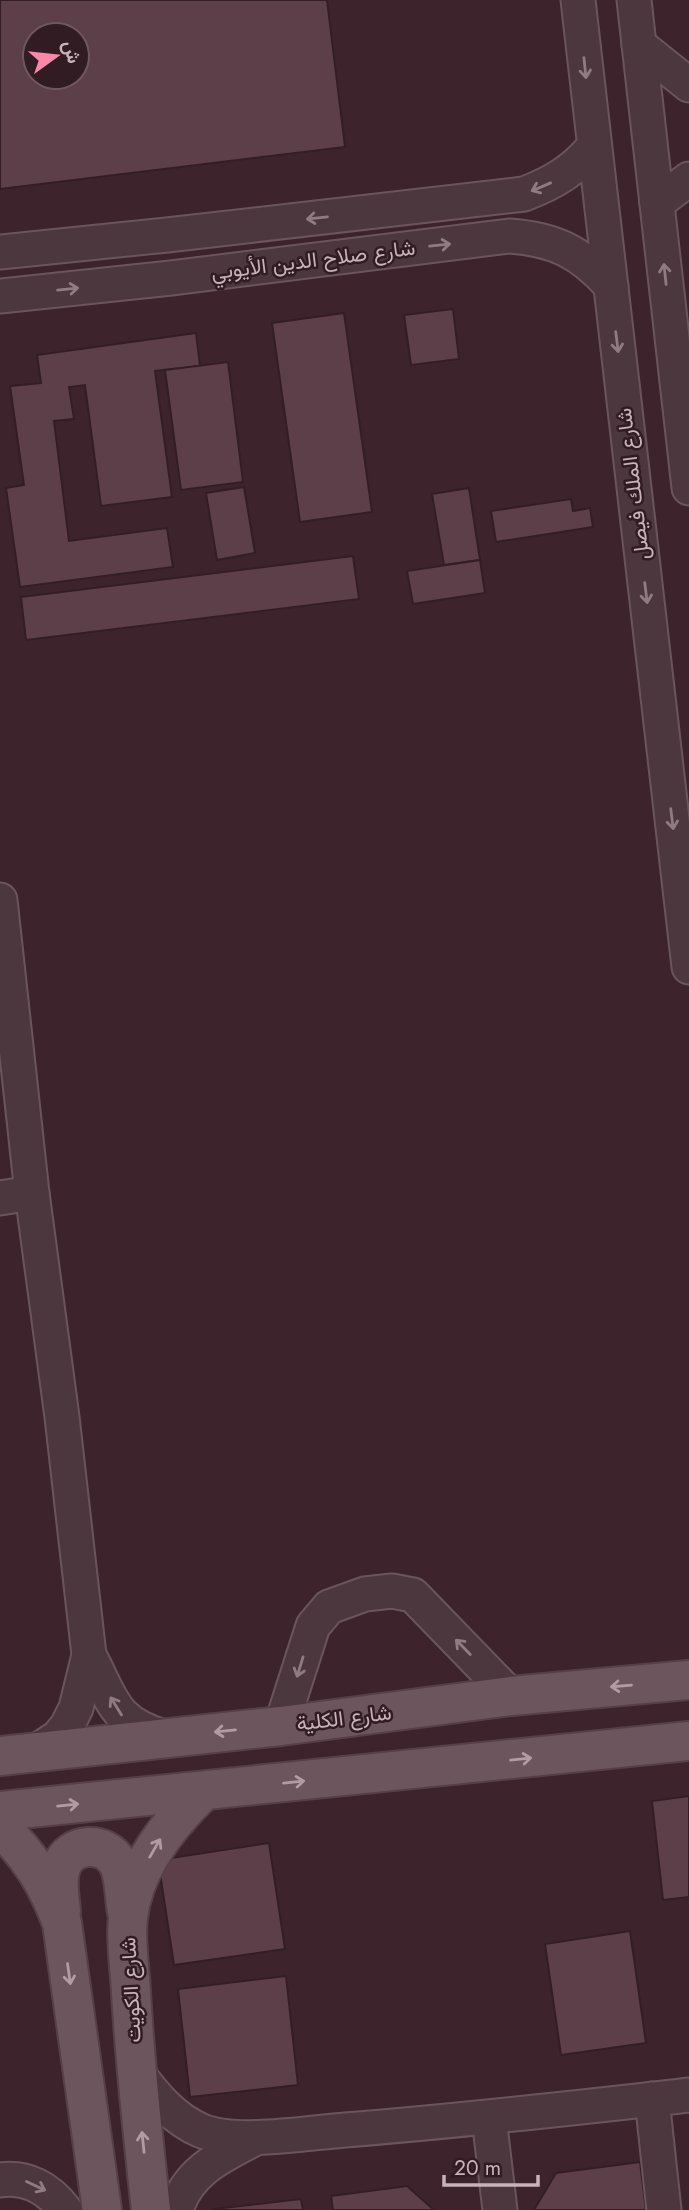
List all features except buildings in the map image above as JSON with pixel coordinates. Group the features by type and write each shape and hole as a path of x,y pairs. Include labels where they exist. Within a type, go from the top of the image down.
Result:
{"main road":[{"name":"شارع الكلية","path":"17,1754 281,1726 511,1696 689,1680"},
{"path":"0,1811 689,1741"},
{"name":"شارع الكويت","path":"151,2210 135,2071 127,1918 137,1882 156,1845 175,1818 202,1792"},
{"path":"0,1828 29,1859 50,1891 62,1923"},
{"path":"102,2210 62,1923 58,1876 69,1854 79,1848 92,1846 113,1856 120,1867 127,1918"}],"street":[{"name":"شارع الملك فيصل","path":"578,0 689,967"},
{"path":"634,0 689,488"},
{"path":"639,45 689,85"},
{"name":"شارع صلاح الدين الأيوبي","path":"0,252 524,194 546,186 566,174 582,161 594,146"},
{"path":"657,203 689,180"},
{"path":"167,235 171,278"},
{"name":"شارع صلاح الدين الأيوبي","path":"0,296 171,278 509,236 547,241 566,249 590,265 611,286"},
{"path":"0,900 32,1193 62,1417 89,1655 117,1712 133,1725 163,1737"},
{"path":"0,1198 32,1193"},
{"path":"281,1726 313,1626 328,1607 365,1594 393,1591 413,1595 511,1696"},
{"path":"17,1754 58,1737 67,1726 76,1708 89,1655"},
{"path":"135,2071 166,2108 184,2122 204,2132 258,2137 489,2118 689,2095"},
{"path":"652,2099 664,2210"},
{"path":"489,2118 500,2210"},
{"path":"176,2210 192,2179 204,2167 258,2137"},
{"path":"0,2180 27,2182 43,2188 56,2198 65,2210"}]}
